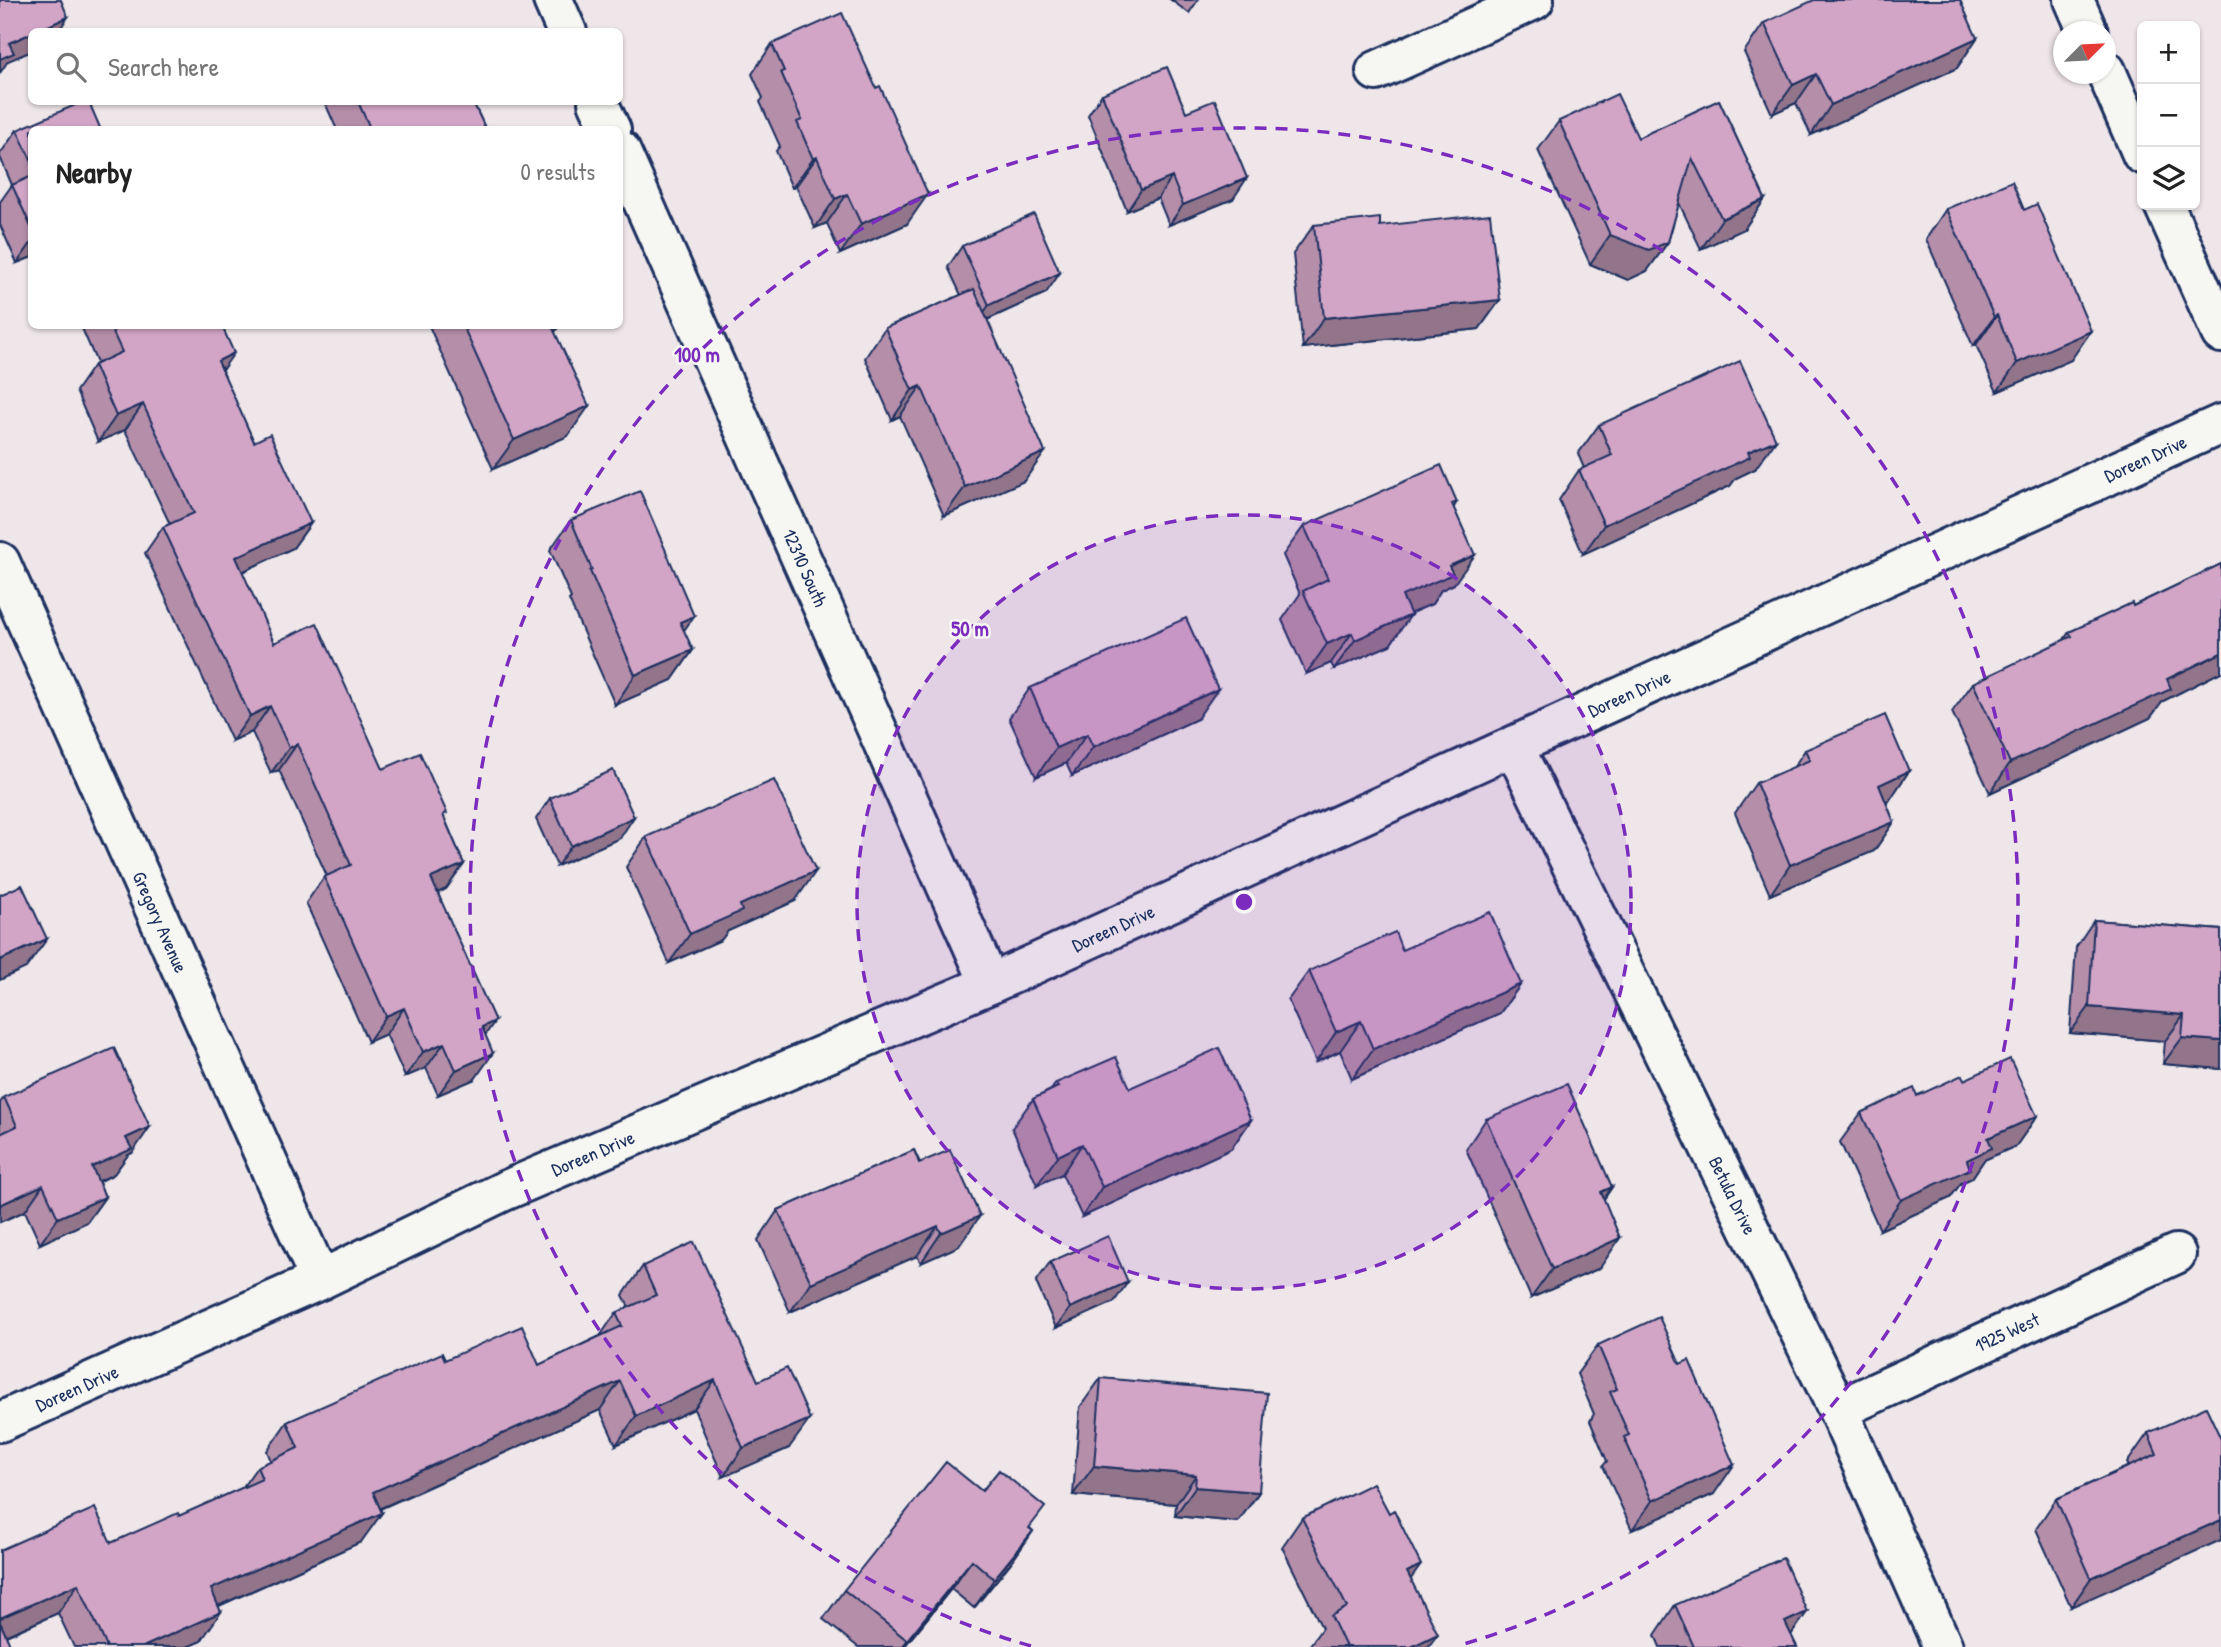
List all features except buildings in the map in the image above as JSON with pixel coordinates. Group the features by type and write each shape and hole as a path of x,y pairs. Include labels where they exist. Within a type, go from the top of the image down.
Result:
{"street":[{"path":"553,0 565,28"},
{"path":"1376,71 1534,0"},
{"path":"2074,0 2083,21"},
{"path":"2111,84 2139,147"},
{"path":"599,105 609,126"},
{"name":"12310 South","path":"623,157 990,984"},
{"path":"2166,210 2221,333"},
{"name":"Doreen Drive","path":"0,1422 320,1280 504,1191 990,984 2221,424"},
{"name":"Gregory Avenue","path":"0,562 320,1280"},
{"name":"Betula Drive","path":"1514,747 1838,1410 1942,1647"},
{"name":"1925 West","path":"1838,1410 2176,1254"}]}
